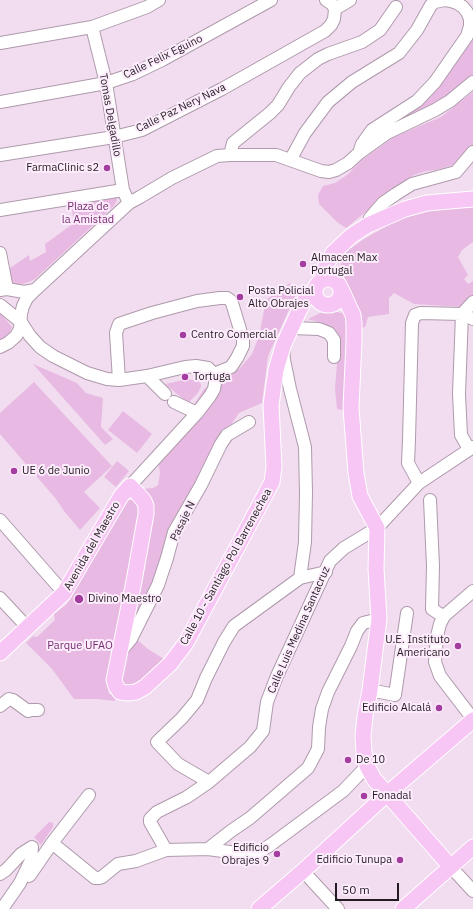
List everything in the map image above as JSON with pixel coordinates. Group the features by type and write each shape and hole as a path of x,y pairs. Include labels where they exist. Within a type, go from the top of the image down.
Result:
{"main road":[{"path":"295,322 320,307 336,302 339,298 341,294 333,283 323,274 333,253 351,236 368,225 405,209 426,203 473,199"},
{"path":"333,283 353,316 354,341 351,408 356,473 360,496 377,528 376,570 379,620 365,716 363,736 364,752 367,766 374,779 450,866"},
{"name":"Calle 10 - Santiago Pol Barrenechea","path":"130,486 144,501 146,506 146,514 114,680 120,692 128,693 136,692 145,687 170,664 186,643 272,482 274,467 271,405 276,370 283,346 306,298 311,292 315,291 318,284 333,283"},
{"path":"315,291 321,302 341,308 354,323"},
{"name":"Avenida del Maestro","path":"0,653 64,593 121,496 130,486"},
{"path":"259,909 473,719"},
{"path":"403,909 473,847"}],"street":[{"path":"0,43 92,27 159,0"},
{"name":"Calle Felix Eguino","path":"0,102 106,83 134,74 271,0"},
{"path":"326,0 332,4 335,9 350,0"},
{"path":"291,160 305,133 328,102 352,82 399,53 417,30 431,5 435,2 446,0 457,3 463,7 470,19 470,26 467,36 435,82 417,102 372,130 362,144 359,153"},
{"path":"230,155 233,143 278,106 289,87 300,73 318,59 362,42 380,30 396,7"},
{"name":"Calle Paz Nery Nava","path":"0,155 114,137 142,130 222,89 325,31 331,26 334,19 335,9"},
{"name":"Tomas Delgadillo","path":"92,27 106,83 123,190 129,203"},
{"path":"0,346 8,343 16,336 20,329 23,306 27,298 35,290 129,203 172,178 217,156 230,155 276,155 321,171 329,172 336,170 348,163 359,153 387,133 436,110 450,101 473,82"},
{"path":"368,225 370,218 383,203 412,184 456,172 473,152"},
{"path":"0,210 123,190"},
{"path":"0,253 3,289 24,292 35,290"},
{"path":"119,380 116,333 119,324 152,313 197,301 226,298 232,303 243,340 243,346 231,367 214,374"},
{"path":"471,448 461,435 459,394 468,316 473,302"},
{"path":"0,305 20,322 40,347 53,356 87,373 107,379 119,380 196,366 208,368 212,371 216,378 214,389 198,413 130,486"},
{"path":"419,483 408,463 412,323 415,315 421,313 468,316"},
{"path":"295,322 319,329 328,334 334,340 334,357"},
{"path":"283,346 284,360 305,448 306,542 300,578"},
{"path":"147,376 165,394"},
{"path":"174,402 198,413"},
{"name":"Pasaje N","path":"120,652 131,639 158,585 174,532 201,485 221,444 227,435 249,422"},
{"name":"Calle Luis Medina Santacruz","path":"163,851 150,819 158,812 187,797 209,782 250,747 263,731 267,702 277,676 330,561 344,548 377,528 419,483 471,448"},
{"path":"430,500 433,566 432,609 444,616"},
{"path":"0,520 64,593"},
{"path":"209,782 178,764 157,742 182,718 196,700 224,642 234,626 300,578 326,572"},
{"path":"473,590 444,616 437,636 435,662 440,676 473,719"},
{"path":"0,598 28,628"},
{"path":"370,690 395,695 407,613"},
{"path":"208,849 250,818 308,768 318,749 322,709 328,692 363,623 379,620"},
{"path":"0,706 9,699 13,700 28,711 38,710"},
{"path":"52,843 94,878 102,877 118,864 136,861 163,851 208,849 255,854 269,846 342,791 367,766"},
{"path":"22,878 30,875 88,795"},
{"path":"0,874 6,870 21,854 32,847 31,860 20,883 2,909"},
{"path":"450,866 473,891"},
{"path":"303,871 338,909"}],"green space":[{"path":"473,30 473,74 443,99 416,114 383,128 406,112"},
{"path":"473,92 473,146 453,165 414,175 391,190 346,228 337,222 319,204 318,195 323,186 335,183 347,175 362,160 394,137 441,117"},
{"name":"Plaza de la Amistad","path":"113,196 117,198 114,206 35,279 19,285 11,282 7,270 29,255 30,261 46,252 45,244 74,223 71,202"},
{"path":"473,207 473,242 462,250 458,257 468,275 464,279 468,284 473,281 473,298 464,307 414,304 394,293 389,298 389,314 368,317 365,327 361,328 340,271 342,258 347,251 364,239 401,218 425,208"},
{"path":"290,283 298,290 268,356 262,403 239,413 218,444 161,570 129,636 142,489 153,488 158,485 160,473 158,461 204,389 240,368 252,354 259,336 266,300"},
{"path":"331,311 343,313 348,320 347,411 337,409 335,389 339,337 335,329 308,319 322,312"},
{"path":"0,313 12,327 7,338 0,341"},
{"path":"33,364 77,383 86,393 103,398 101,427 113,439 105,445"},
{"path":"188,379 198,381 201,384 201,387 198,393 188,403 165,384"},
{"path":"34,382 112,466 84,492 100,508 80,530 56,499 0,434 0,413"},
{"path":"123,411 152,434 137,453 108,430"},
{"path":"117,461 129,471 116,487 104,477"},
{"name":"Parque UFAO","path":"127,500 135,501 141,509 108,687 109,693 115,698 115,701 74,699 52,669 26,643 33,636 37,637 55,620 54,614 67,604"},
{"path":"134,637 148,649 164,659 150,674 134,686 122,686 121,673 128,648"},
{"path":"49,822 53,823 53,827 41,845 34,837"}],"place":[{"name":"FarmaClinic s2","path":"107,168"},
{"name":"Almacen Max Portugal","path":"303,264"},
{"name":"Posta Policial Alto Obrajes","path":"240,297"},
{"name":"Centro Comercial","path":"183,335"},
{"name":"Tortuga","path":"185,377"},
{"name":"UE 6 de Junio","path":"14,471"},
{"name":"Divino Maestro","path":"79,599"},
{"name":"U.E. Instituto Americano","path":"458,646"},
{"name":"Edificio Alcalá","path":"439,708"},
{"name":"De 10","path":"348,760"},
{"name":"Fonadal","path":"364,796"},
{"name":"Edificio Obrajes 9","path":"277,854"},
{"name":"Edificio Tunupa","path":"400,860"}]}
